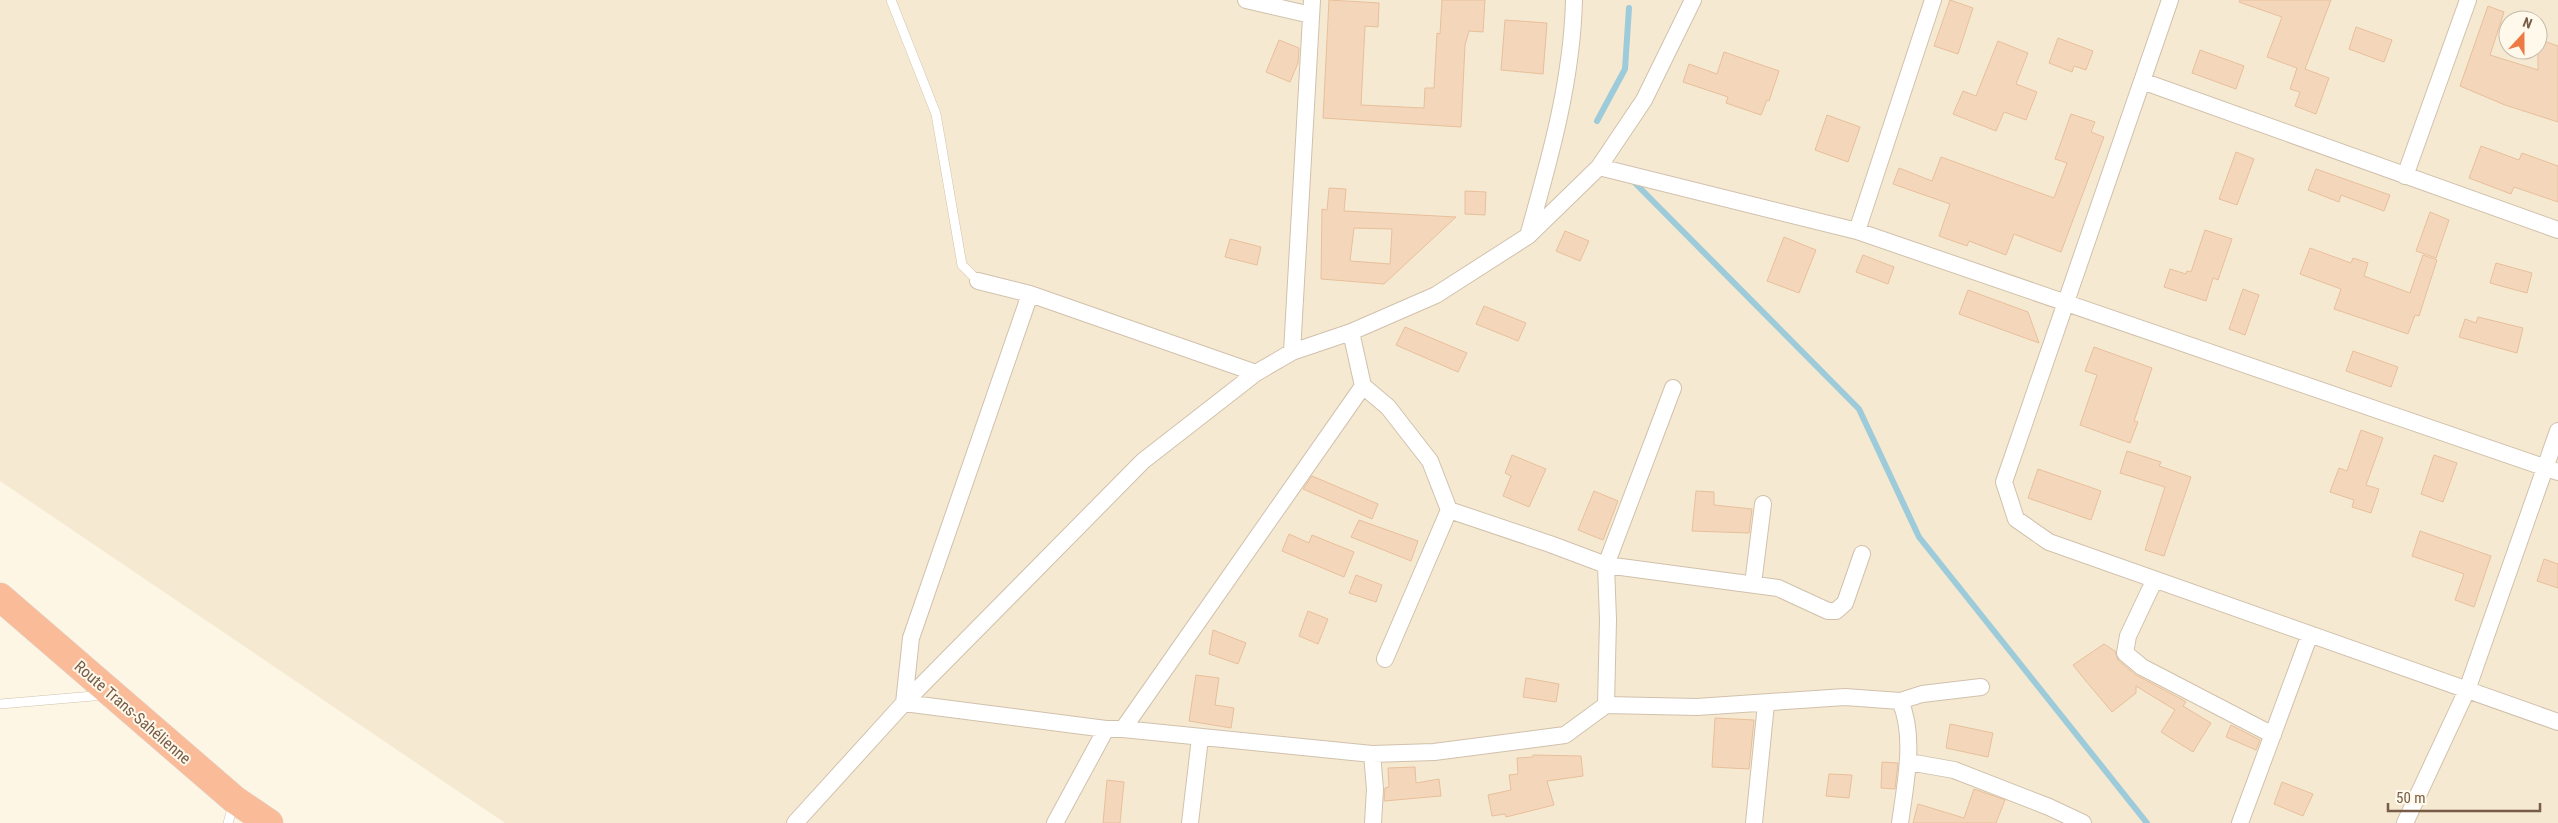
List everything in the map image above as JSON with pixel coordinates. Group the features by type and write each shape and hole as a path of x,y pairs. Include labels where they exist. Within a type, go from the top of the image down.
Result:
{"highway":[{"name":"Route Trans-Sahélienne","path":"0,597 113,694 232,811 269,823"}],"street":[{"path":"1246,0 1312,8 1292,352"},
{"path":"1528,236 1557,130 1574,32 1574,0"},
{"path":"795,823 904,703 1143,461 1256,373 1292,352 1350,332 1436,295 1528,236 1599,167 1644,100 1693,0"},
{"path":"1858,231 1934,0"},
{"path":"2170,0 2004,482 2016,519 2049,542 2154,581 2558,722"},
{"path":"2405,176 2468,0"},
{"path":"2142,82 2558,230"},
{"path":"1599,167 1858,231 2552,469"},
{"path":"978,281 1030,294 1256,373"},
{"path":"904,703 911,638 1030,294"},
{"path":"1350,332 1363,386 1388,407 1430,461 1449,510 1385,659"},
{"path":"1123,729 1363,386"},
{"path":"1606,705 1608,620 1606,565 1673,388"},
{"path":"2405,823 2467,690 2552,469 2558,431"},
{"path":"1753,584 1763,504"},
{"path":"1449,510 1606,565 1778,588 1828,611 1836,612 1845,603 1862,554"},
{"path":"2154,581 2128,636 2125,653 2142,667 2273,735"},
{"path":"2240,823 2310,634"},
{"path":"904,703 1106,729 1123,729 1372,754 1434,752 1565,735 1606,705 1696,707 1766,704 1845,696 1900,701 1922,694 1981,687"},
{"path":"1900,701 1904,711 1909,762 1900,823"},
{"path":"1754,823 1766,704"},
{"path":"1055,823 1106,729"},
{"path":"1190,823 1200,738"},
{"path":"1372,754 1375,789 1373,823"},
{"path":"1909,762 1954,770 2049,807 2083,823"}],"lane":[{"path":"891,0 936,114 962,264 978,281"},
{"path":"0,704 113,694"}],"shaded area":[{"path":"0,0 2558,0 2558,823 505,823 0,481"}],"building":[{"path":"1329,0 1379,3 1378,27 1365,26 1361,105 1424,108 1425,88 1434,88 1437,33 1440,34 1442,0 1485,0 1483,32 1469,31 1465,45 1461,127 1323,118"},
{"path":"1950,0 1973,8 1958,54 1934,46"},
{"path":"2240,0 2331,0 2305,69 2329,78 2316,114 2295,106 2300,92 2290,89 2297,68 2267,57 2282,17 2239,2"},
{"path":"2488,6 2499,10 2498,30 2490,55 2498,58 2498,60 2506,60 2538,70 2538,60 2548,60 2548,42 2558,46 2558,122 2505,105 2460,86"},
{"path":"1505,20 1547,23 1543,74 1501,70"},
{"path":"2356,27 2392,40 2384,62 2349,49"},
{"path":"2058,38 2093,51 2086,70 2074,66 2072,72 2049,63"},
{"path":"1279,40 1299,48 1298,63 1290,82 1266,72"},
{"path":"1998,41 2028,53 2016,84 2037,92 2026,120 2004,112 1996,131 1953,114 1963,91 1976,96"},
{"path":"2200,50 2244,66 2236,89 2192,73"},
{"path":"1724,52 1779,71 1769,101 1767,100 1761,115 1726,103 1728,97 1683,82 1689,64 1717,74"},
{"path":"2071,114 2095,122 2091,132 2104,137 2061,252 2014,234 2006,255 1969,241 1967,246 1939,236 1950,204 1893,184 1899,168 1932,181 1941,157 2054,198 2067,163 2055,159"},
{"path":"1827,115 1860,127 1848,162 1815,150"},
{"path":"2481,146 2519,160 2522,153 2558,166 2558,202 2514,187 2511,194 2469,178"},
{"path":"2236,152 2254,159 2237,205 2219,199"},
{"path":"2316,169 2390,195 2384,211 2341,195 2339,202 2308,190"},
{"path":"1329,188 1346,189 1344,211 1456,217 1384,284 1321,279 1322,209 1327,210","holes":["1354,228 1392,229 1390,264 1350,261"]},
{"path":"1465,191 1486,192 1485,215 1465,214"},
{"path":"2430,212 2449,220 2436,258 2416,251"},
{"path":"2205,230 2232,239 2218,280 2213,278 2206,301 2164,287 2170,269 2186,274 2187,271 2191,272"},
{"path":"1565,231 1589,241 1580,261 1556,251"},
{"path":"1784,237 1816,250 1799,293 1767,281"},
{"path":"1230,239 1261,247 1257,265 1225,257"},
{"path":"2310,248 2351,263 2353,258 2368,263 2364,276 2410,293 2423,255 2437,260 2419,316 2415,315 2408,334 2334,309 2341,289 2300,274"},
{"path":"1863,255 1894,267 1888,284 1856,272"},
{"path":"2496,263 2532,273 2527,293 2490,283"},
{"path":"2243,289 2259,295 2245,335 2229,329"},
{"path":"1968,290 2028,312 2039,343 1959,314"},
{"path":"1484,306 1526,323 1518,341 1476,324"},
{"path":"2478,317 2523,328 2517,353 2459,337 2465,319 2476,323"},
{"path":"1405,327 1467,353 1458,372 1396,345"},
{"path":"2094,347 2152,368 2134,421 2138,422 2130,443 2080,425 2097,375 2085,371"},
{"path":"2353,351 2398,367 2391,387 2346,371"},
{"path":"2361,430 2383,438 2366,485 2379,489 2371,513 2352,507 2354,500 2330,492 2339,468 2347,471"},
{"path":"2127,451 2161,462 2159,466 2191,477 2164,556 2145,550 2165,487 2120,473"},
{"path":"1512,455 1546,469 1529,507 1503,496 1511,476 1505,473"},
{"path":"2434,455 2457,463 2443,502 2421,494"},
{"path":"2038,469 2101,491 2091,520 2028,498"},
{"path":"1312,476 1378,504 1372,519 1303,489"},
{"path":"1594,491 1618,501 1603,540 1578,530"},
{"path":"1696,491 1714,492 1714,505 1752,509 1749,533 1692,531"},
{"path":"1359,520 1418,541 1411,561 1351,537"},
{"path":"2420,531 2491,556 2474,607 2455,600 2464,574 2412,556"},
{"path":"1289,534 1309,543 1312,535 1354,552 1344,577 1282,551"},
{"path":"2544,559 2558,564 2558,588 2537,581"},
{"path":"1356,575 1382,585 1376,602 1349,593"},
{"path":"1308,611 1328,619 1318,644 1299,636"},
{"path":"1213,630 1246,643 1238,664 1209,654"},
{"path":"2104,644 2115,651 2118,660 2136,675 2183,700 2186,702 2183,706 2211,723 2193,752 2161,732 2175,710 2136,686 2136,693 2112,712 2085,680 2073,665"},
{"path":"1196,675 1219,678 1215,705 1234,708 1231,728 1189,721"},
{"path":"1526,678 1559,684 1556,702 1523,697"},
{"path":"1715,718 1754,720 1749,769 1712,767"},
{"path":"1950,724 1993,733 1988,757 1946,748"},
{"path":"2231,725 2260,740 2256,750 2226,737"},
{"path":"1533,755 1581,756 1583,776 1547,781 1554,805 1506,817 1505,814 1492,816 1488,795 1511,790 1509,775 1518,774 1517,758 1533,757"},
{"path":"1882,762 1898,763 1895,789 1881,788"},
{"path":"1415,767 1416,783 1439,779 1441,796 1384,801 1385,788 1389,787 1388,768"},
{"path":"1829,774 1852,775 1849,798 1826,796"},
{"path":"1107,780 1124,782 1120,823 1103,823"},
{"path":"2282,782 2313,794 2303,816 2274,804"},
{"path":"1974,789 2005,800 1996,823 1913,823 1918,804 1964,818"}],"waterway":[{"path":"1597,121 1625,69 1629,8"},
{"path":"1635,183 1859,409 1919,537 2147,823"}]}
